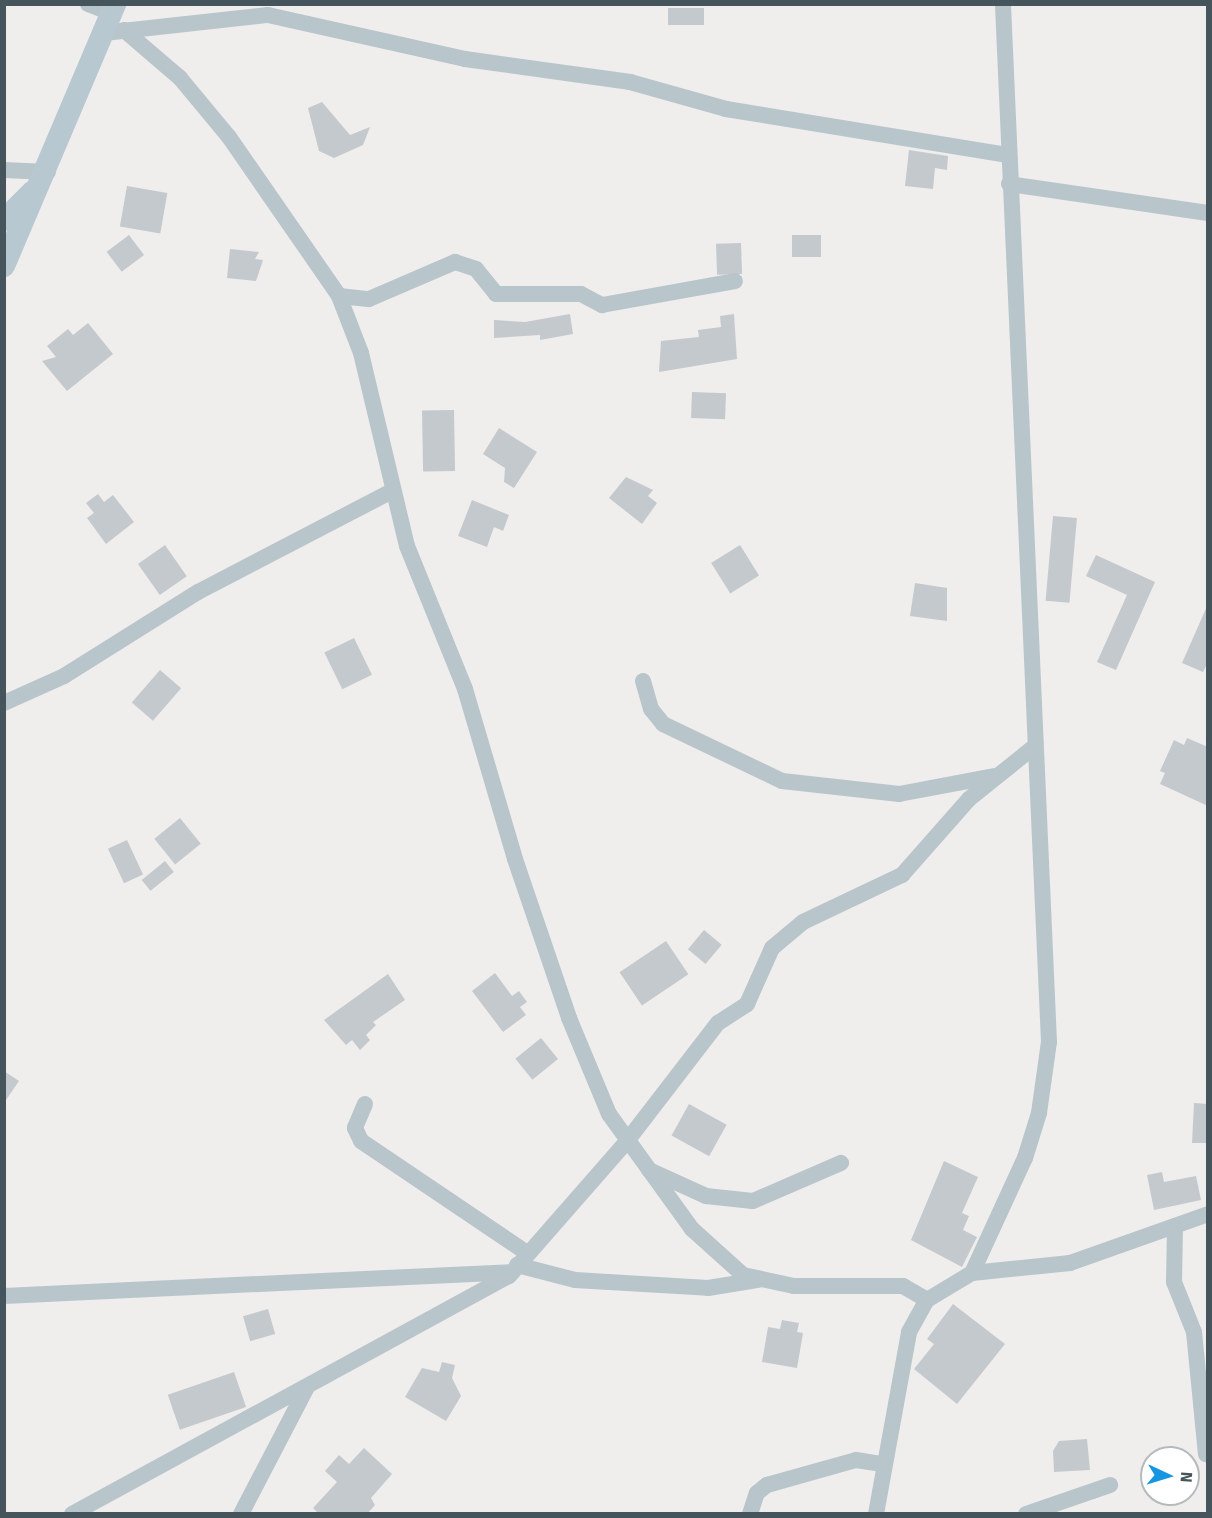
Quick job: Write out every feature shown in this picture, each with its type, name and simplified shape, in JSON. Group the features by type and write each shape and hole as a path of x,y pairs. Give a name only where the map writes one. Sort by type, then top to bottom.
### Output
{"main road":[{"path":"4,266 10,231 48,172 114,20"}],"street":[{"path":"88,4 114,20 180,78 229,137 339,296 361,352 392,491 407,546 482,738 515,860 569,1018 609,1114 643,1167 725,1263 758,1280"},
{"path":"972,1273 1025,1158 1039,1113 1049,1042 1048,922 1034,747 1022,350 1009,184 1004,4"},
{"path":"114,20 268,15 465,59 630,82 726,109 1008,155"},
{"path":"4,170 48,172"},
{"path":"1009,184 1208,213"},
{"path":"339,296 369,298 455,262 476,269 496,294 581,294 602,305 735,282"},
{"path":"4,703 64,676 198,592 392,491"},
{"path":"643,681 651,710 663,724 782,781 899,794 999,775"},
{"path":"72,1514 307,1388 519,1263 627,1141 718,1023 747,1004 777,943 818,913 902,875 969,799 1034,747"},
{"path":"365,1104 355,1128 361,1141 519,1263 550,1277 708,1288 758,1280 903,1286 927,1300"},
{"path":"643,1167 706,1196 753,1201 841,1163"},
{"path":"876,1514 881,1464 909,1332 927,1300 972,1273 1070,1263 1208,1214"},
{"path":"1175,1226 1174,1282 1194,1332 1206,1454"},
{"path":"4,1296 519,1263"},
{"path":"241,1514 307,1388"},
{"path":"750,1514 757,1493 767,1485 856,1460 881,1464"},
{"path":"1026,1514 1110,1485"}],"building":[{"path":"668,8 704,8 704,25 668,25"},
{"path":"322,102 350,135 370,127 363,145 334,158 319,151 308,108"},
{"path":"909,150 948,156 947,170 935,168 933,189 905,186"},
{"path":"127,186 167,193 160,233 120,226"},
{"path":"129,235 144,255 122,272 107,252"},
{"path":"792,235 821,235 821,257 792,257"},
{"path":"741,243 742,274 717,275 716,244"},
{"path":"230,249 259,252 255,259 263,260 256,281 227,278"},
{"path":"570,314 573,334 540,340 540,335 494,338 494,320 525,322"},
{"path":"734,314 737,359 659,372 661,341 699,337 698,330 721,327 720,316"},
{"path":"88,323 113,354 67,391 42,361 56,357 47,346 68,329 73,335"},
{"path":"692,392 726,393 725,419 691,418"},
{"path":"454,410 455,471 423,472 422,411"},
{"path":"499,428 537,452 514,488 504,482 505,468 483,454"},
{"path":"626,477 653,490 648,496 657,503 642,524 609,498"},
{"path":"98,494 104,502 113,495 134,522 106,544 87,518 94,513 86,503"},
{"path":"472,500 509,515 503,531 494,527 487,547 458,536"},
{"path":"1053,516 1077,518 1070,603 1046,601"},
{"path":"165,545 187,576 160,595 138,564"},
{"path":"740,545 759,576 730,594 711,563"},
{"path":"1096,555 1155,582 1116,670 1097,662 1127,595 1086,576"},
{"path":"915,583 947,588 947,621 910,616"},
{"path":"1208,604 1208,662 1203,672 1182,663"},
{"path":"354,638 372,675 342,689 324,652"},
{"path":"160,670 181,688 153,721 132,702"},
{"path":"1187,738 1208,747 1208,806 1160,784 1165,773 1160,771 1174,740 1184,745"},
{"path":"180,818 201,844 175,864 154,839"},
{"path":"127,840 143,874 124,883 108,849"},
{"path":"165,861 174,872 150,891 142,880"},
{"path":"704,930 722,945 706,964 688,949"},
{"path":"666,941 688,974 642,1005 620,972"},
{"path":"495,973 512,996 519,991 527,1002 520,1007 526,1015 503,1032 472,991"},
{"path":"388,974 405,1000 373,1022 376,1025 366,1035 370,1040 360,1050 352,1040 346,1045 324,1020"},
{"path":"541,1038 558,1059 532,1080 515,1059"},
{"path":"4,1071 19,1081 4,1103"},
{"path":"1194,1103 1208,1104 1208,1143 1192,1143"},
{"path":"689,1104 727,1125 709,1156 672,1135"},
{"path":"944,1161 978,1177 962,1213 969,1216 963,1230 977,1237 962,1267 911,1240"},
{"path":"1162,1172 1164,1182 1196,1176 1201,1200 1154,1210 1147,1175"},
{"path":"953,1304 1005,1344 957,1404 914,1369 934,1344 927,1339"},
{"path":"268,1309 275,1334 250,1341 243,1316"},
{"path":"782,1320 799,1323 797,1332 803,1333 797,1368 762,1362 768,1327 780,1329"},
{"path":"442,1362 455,1365 452,1378 461,1396 446,1421 405,1397 422,1368 439,1372"},
{"path":"234,1372 246,1407 180,1430 168,1395"},
{"path":"1087,1439 1090,1470 1054,1472 1053,1451 1059,1441"},
{"path":"364,1448 392,1474 371,1498 375,1505 367,1514 319,1514 313,1508 337,1482 325,1471 339,1455 349,1464"}]}
